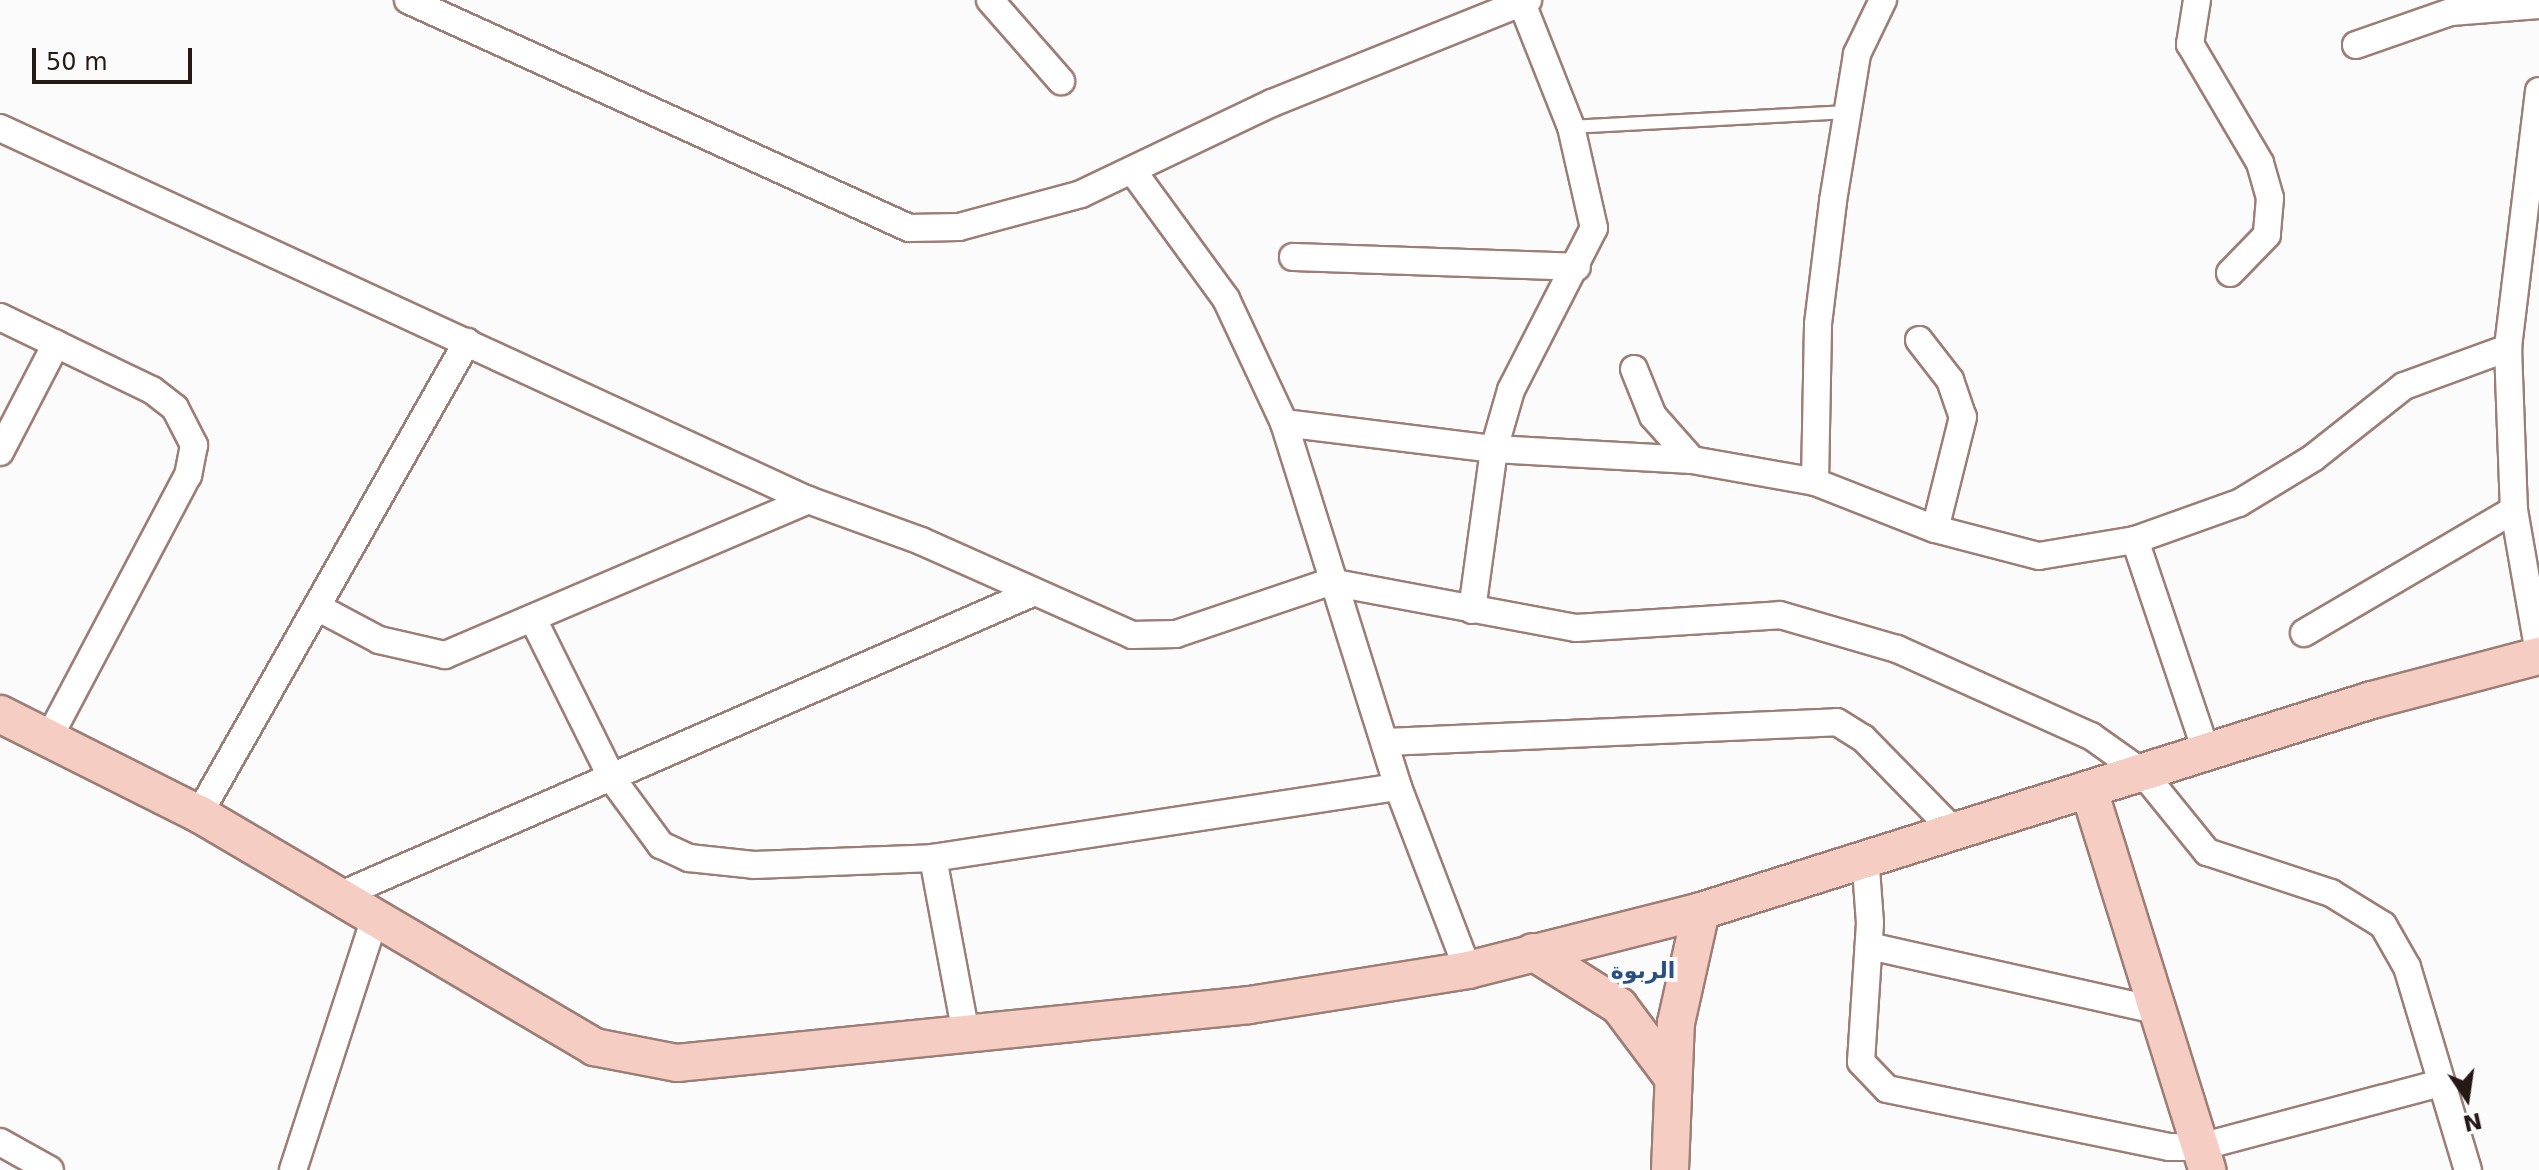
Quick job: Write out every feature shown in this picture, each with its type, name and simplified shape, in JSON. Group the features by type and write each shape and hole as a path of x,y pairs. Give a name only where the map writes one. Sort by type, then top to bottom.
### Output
{"street":[{"path":"408,0 909,228 959,227 1034,210 1132,170 1272,103 1525,2 1571,127 1593,209 1589,246 1521,368 1494,449 1472,610"},
{"path":"990,0 1061,81"},
{"path":"1815,482 1818,324 1847,112 1862,35 1883,0"},
{"path":"2197,0 2190,44 2260,163 2270,198 2267,235 2230,273"},
{"path":"2356,45 2451,12 2539,5"},
{"path":"0,714 199,814 376,915 594,1047 631,1058 735,1059 1341,994 1468,970 1701,911 1865,855 2539,654 2514,510 2508,348 2535,154 2539,91"},
{"path":"0,128 316,280 467,342 808,500 921,541 1030,594 1153,638 1330,582 1576,628 1744,613 1828,626 2045,714 2143,773 2207,852 2331,893 2383,925 2407,967 2468,1170"},
{"path":"1132,170 1226,299 1284,423 1330,582 1386,742 1398,787 1468,970"},
{"path":"1293,257 1577,267"},
{"path":"0,317 164,398 194,445 188,475 48,739"},
{"path":"1919,340 1950,380 1963,417 1935,529"},
{"path":"199,814 467,342"},
{"path":"0,452 56,344"},
{"path":"1284,423 1494,449 1692,460 1815,482 1935,529 2039,556 2135,540 2272,487 2404,386 2508,348"},
{"path":"1634,369 1653,416 1692,460"},
{"path":"317,607 379,640 445,655 535,623 808,500"},
{"path":"2304,633 2514,510"},
{"path":"2135,540 2206,751"},
{"path":"341,895 613,780 1030,594"},
{"path":"535,623 613,780 661,845 689,858 754,865 933,858 1398,787"},
{"path":"1386,742 1837,722 1863,738 1882,765 1953,830"},
{"path":"2089,790 2160,1011 2203,1158"},
{"path":"1865,855 1869,946 1860,1050 1873,1080 2043,1123 2203,1158 2441,1083"},
{"path":"933,858 966,1034"},
{"path":"1670,1170 1673,1078 1701,911"},
{"path":"293,1170 376,915"},
{"path":"1869,946 2160,1011"},
{"path":"1533,952 1619,1006 1673,1078"},
{"path":"0,1142 50,1170"}],"lane":[{"path":"1571,127 1847,112"}],"district":[{"name":"الربوة","path":"1643,971"}]}
